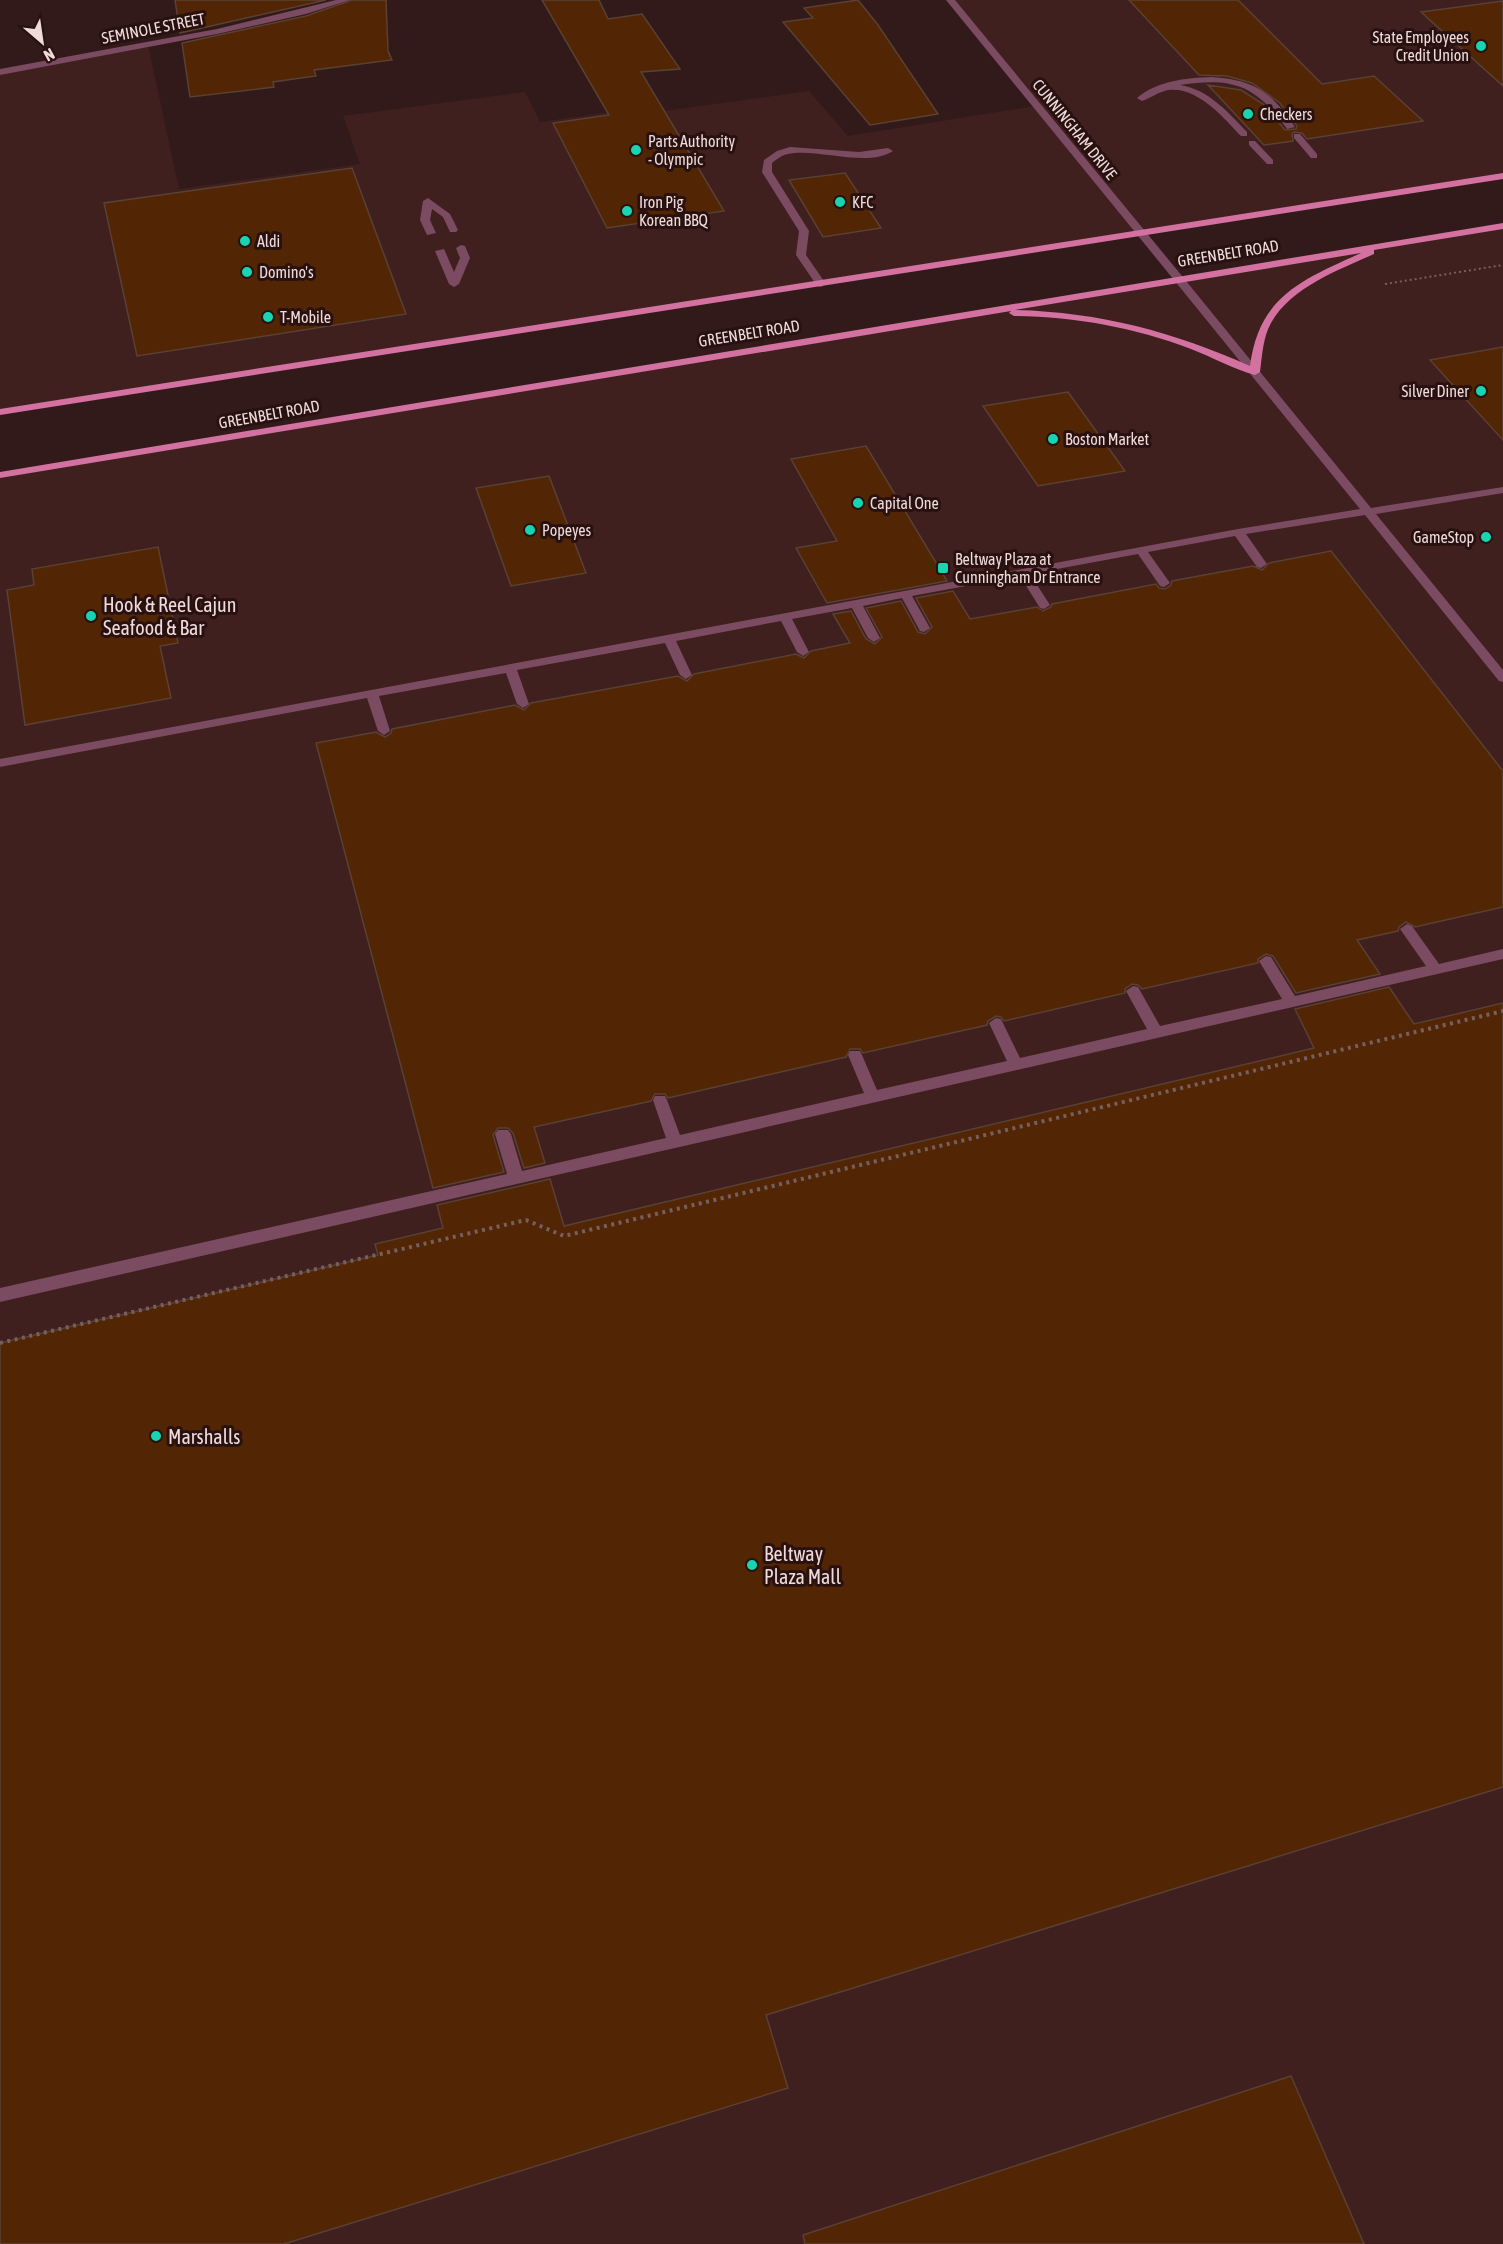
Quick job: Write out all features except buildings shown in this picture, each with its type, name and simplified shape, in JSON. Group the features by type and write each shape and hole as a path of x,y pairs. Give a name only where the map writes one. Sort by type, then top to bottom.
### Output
{"main road":[{"name":"GREENBELT ROAD","path":"0,412 1503,176"},
{"name":"GREENBELT ROAD","path":"0,475 1178,278 1503,226"},
{"path":"972,313 1071,315 1129,324 1212,353 1254,372 1258,347 1268,319 1294,292 1320,276 1386,244"}],"street":[{"name":"SEMINOLE STREET","path":"0,72 179,39 313,10 345,0"},
{"name":"CUNNINGHAM DRIVE","path":"950,0 1503,678"},
{"path":"1142,98 1153,90 1190,81 1234,83 1259,91 1267,97 1290,127"},
{"path":"1153,90 1185,89 1200,94 1213,102 1244,134"},
{"path":"1297,136 1314,156"},
{"path":"1252,142 1270,162"},
{"path":"821,284 801,255 804,231 766,167 771,158 790,150 859,155 888,151"},
{"path":"431,233 425,220 428,201 447,216 453,230"},
{"path":"440,251 454,284 465,258 460,248"},
{"path":"0,762 1238,532 1503,490"},
{"path":"1238,532 1261,564"},
{"path":"1141,550 1164,583"},
{"path":"1023,572 1044,605"},
{"path":"904,594 924,628"},
{"path":"856,604 874,638"},
{"path":"784,617 802,652"},
{"path":"669,638 686,675"},
{"path":"510,668 523,704"},
{"path":"372,693 384,731"},
{"path":"1407,929 1436,969"},
{"path":"0,1295 1503,954"},
{"path":"1266,961 1291,1002"},
{"path":"1133,992 1156,1032"},
{"path":"996,1023 1016,1064"},
{"path":"855,1055 872,1096"},
{"path":"660,1100 675,1141"},
{"path":"503,1134 516,1177"}],"path":[{"path":"1377,286 1503,265"},
{"path":"0,1343 526,1220 564,1236 1503,1011"}],"shaded area":[{"path":"950,0 1503,0 1503,176 0,412 0,72 148,45 179,189 360,164 343,116 525,92 540,122 662,105 665,111 809,91 848,136 1036,106"},
{"path":"1503,226 1503,2244 0,2244 0,475"}],"place":[{"name":"State Employees Credit Union","path":"1481,46"},
{"name":"Checkers","path":"1248,114"},
{"name":"Parts Authority - Olympic","path":"636,150"},
{"name":"KFC","path":"840,202"},
{"name":"Iron Pig Korean BBQ","path":"627,211"},
{"name":"Aldi","path":"245,241"},
{"name":"Domino's","path":"247,272"},
{"name":"T-Mobile","path":"268,317"},
{"name":"Silver Diner","path":"1481,391"},
{"name":"Boston Market","path":"1053,439"},
{"name":"Capital One","path":"858,503"},
{"name":"Popeyes","path":"530,530"},
{"name":"GameStop","path":"1486,537"},
{"name":"Beltway Plaza at Cunningham Dr Entrance","path":"943,568"},
{"name":"Hook & Reel Cajun Seafood & Bar","path":"91,616"},
{"name":"Marshalls","path":"156,1436"},
{"name":"Beltway Plaza Mall","path":"752,1565"}]}
